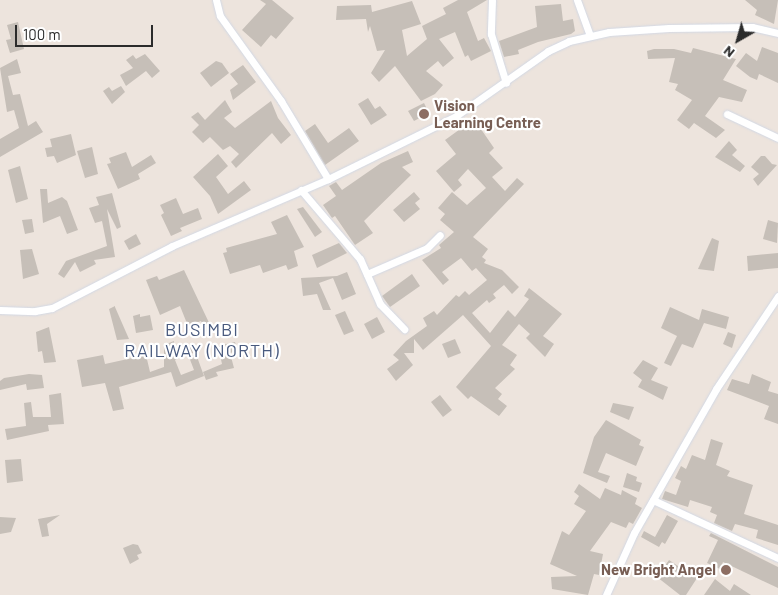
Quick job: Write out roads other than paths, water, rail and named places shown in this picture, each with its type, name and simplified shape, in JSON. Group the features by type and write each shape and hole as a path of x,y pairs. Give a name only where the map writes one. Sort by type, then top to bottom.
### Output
{"street":[{"path":"216,0 220,16 281,101 328,179"},
{"path":"492,0 491,34 506,83"},
{"path":"577,0 590,36"},
{"path":"0,310 34,311 52,308 172,246 328,179 456,116 548,52 569,41 608,32 706,27 752,27 778,33"},
{"path":"727,114 778,138"},
{"path":"301,190 360,259 380,304 404,329"},
{"path":"367,274 427,248 440,235"},
{"path":"606,595 653,500 716,389 778,296"},
{"path":"653,500 778,558"}],"place":[{"name":"Vision Learning Centre","path":"424,114"},
{"name":"New Bright Angel","path":"726,570"}],"district":[{"name":"BUSIMBI RAILWAY (NORTH)","path":"202,340"}]}
